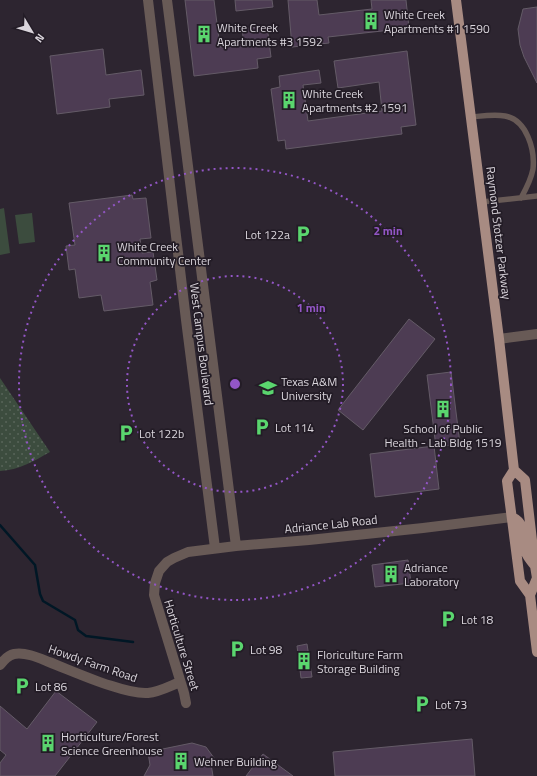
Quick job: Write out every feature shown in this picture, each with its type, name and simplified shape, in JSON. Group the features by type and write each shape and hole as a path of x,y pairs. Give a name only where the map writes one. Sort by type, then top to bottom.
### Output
{"main road":[{"name":"Raymond Stotzer Parkway","path":"456,0 514,470 507,481 520,581 530,595 537,652"},
{"name":"Raymond Stotzer Parkway","path":"514,470 525,480 537,578 530,595"},
{"path":"512,517 517,519 521,524 525,552 535,566"}],"street":[{"name":"West Campus Boulevard","path":"148,0 215,548"},
{"name":"West Campus Boulevard","path":"167,0 236,546"},
{"path":"499,339 537,334"},
{"name":"Adriance Lab Road","path":"159,572 167,562 181,554 215,548 408,530 512,517"},
{"name":"Horticulture Street","path":"159,572 155,583 154,595 186,702"},
{"name":"Howdy Farm Road","path":"0,665 13,654 23,654 109,684 133,691 148,693 163,690 180,682"}],"lane":[{"path":"471,117 506,116 524,128 531,146 533,168 530,183 521,198"},
{"path":"482,202 537,196"}],"green space":[{"path":"4,208 10,253 0,255 0,209"},
{"path":"32,213 35,242 19,244 15,215"},
{"path":"0,378 50,452 20,467 0,471"}],"building":[{"name":"White Creek Apartments #3 1592","path":"185,0 214,0 220,47 244,44 242,29 267,26 271,57 257,59 258,68 194,76"},
{"name":"White Creek Apartments #3 1592","path":"235,0 272,0 273,7 236,11"},
{"path":"288,0 317,0 319,15 372,9 371,0 406,0 409,28 328,37 329,43 292,47"},
{"path":"537,7 537,83 524,57 520,45 518,29 523,9"},
{"path":"103,49 106,75 141,70 144,95 109,99 110,107 57,114 50,56"},
{"name":"White Creek Apartments #2 1591","path":"407,51 416,125 401,127 402,134 286,149 285,140 278,141 271,89 280,87 279,76 319,70 321,83 303,85 308,121 382,111 379,82 338,88 334,61"},
{"name":"White Creek Community Center","path":"132,195 133,199 146,198 151,238 140,239 142,253 153,252 157,280 150,282 153,305 104,311 101,295 79,298 75,269 69,270 66,246 75,245 69,203"},
{"path":"409,319 435,339 363,430 338,410"},
{"name":"School of Public Health - Lab Bldg 1519","path":"451,372 460,444 436,447 427,375"},
{"path":"434,446 439,489 375,497 370,454"},
{"name":"Adriance Laboratory","path":"408,560 411,583 375,587 372,565"},
{"name":"Floriculture Farm Storage Building","path":"307,644 312,677 301,678 297,646"},
{"name":"Horticulture/Forest Science Greenhouse","path":"56,691 97,722 55,776 0,776 0,763 6,755 0,750 0,706 27,729"},
{"path":"472,739 475,776 335,776 333,752"},
{"name":"Wehner Building","path":"192,743 206,747 214,758 211,764 213,776 144,776 150,765 148,752"},
{"name":"Wehner Building","path":"263,754 293,776 246,776"}],"waterway":[{"path":"0,525 35,565 40,594 43,601 75,620 78,630 86,636 133,642"}],"place":[{"name":"White Creek Apartments #1 1590","path":"371,21"},
{"name":"White Creek Apartments #3 1592","path":"204,34"},
{"name":"White Creek Apartments #2 1591","path":"289,100"},
{"name":"Lot 122a","path":"303,234"},
{"name":"White Creek Community Center","path":"104,253"},
{"name":"Texas A&M University","path":"268,388"},
{"name":"School of Public Health - Lab Bldg 1519","path":"443,409"},
{"name":"Lot 114","path":"262,427"},
{"name":"Lot 122b","path":"126,433"},
{"name":"Adriance Laboratory","path":"391,574"},
{"name":"Lot 18","path":"448,619"},
{"name":"Lot 98","path":"237,649"},
{"name":"Floriculture Farm Storage Building","path":"304,661"},
{"name":"Lot 86","path":"22,686"},
{"name":"Lot 73","path":"422,704"},
{"name":"Horticulture/Forest Science Greenhouse","path":"48,743"},
{"name":"Wehner Building","path":"181,761"}]}
